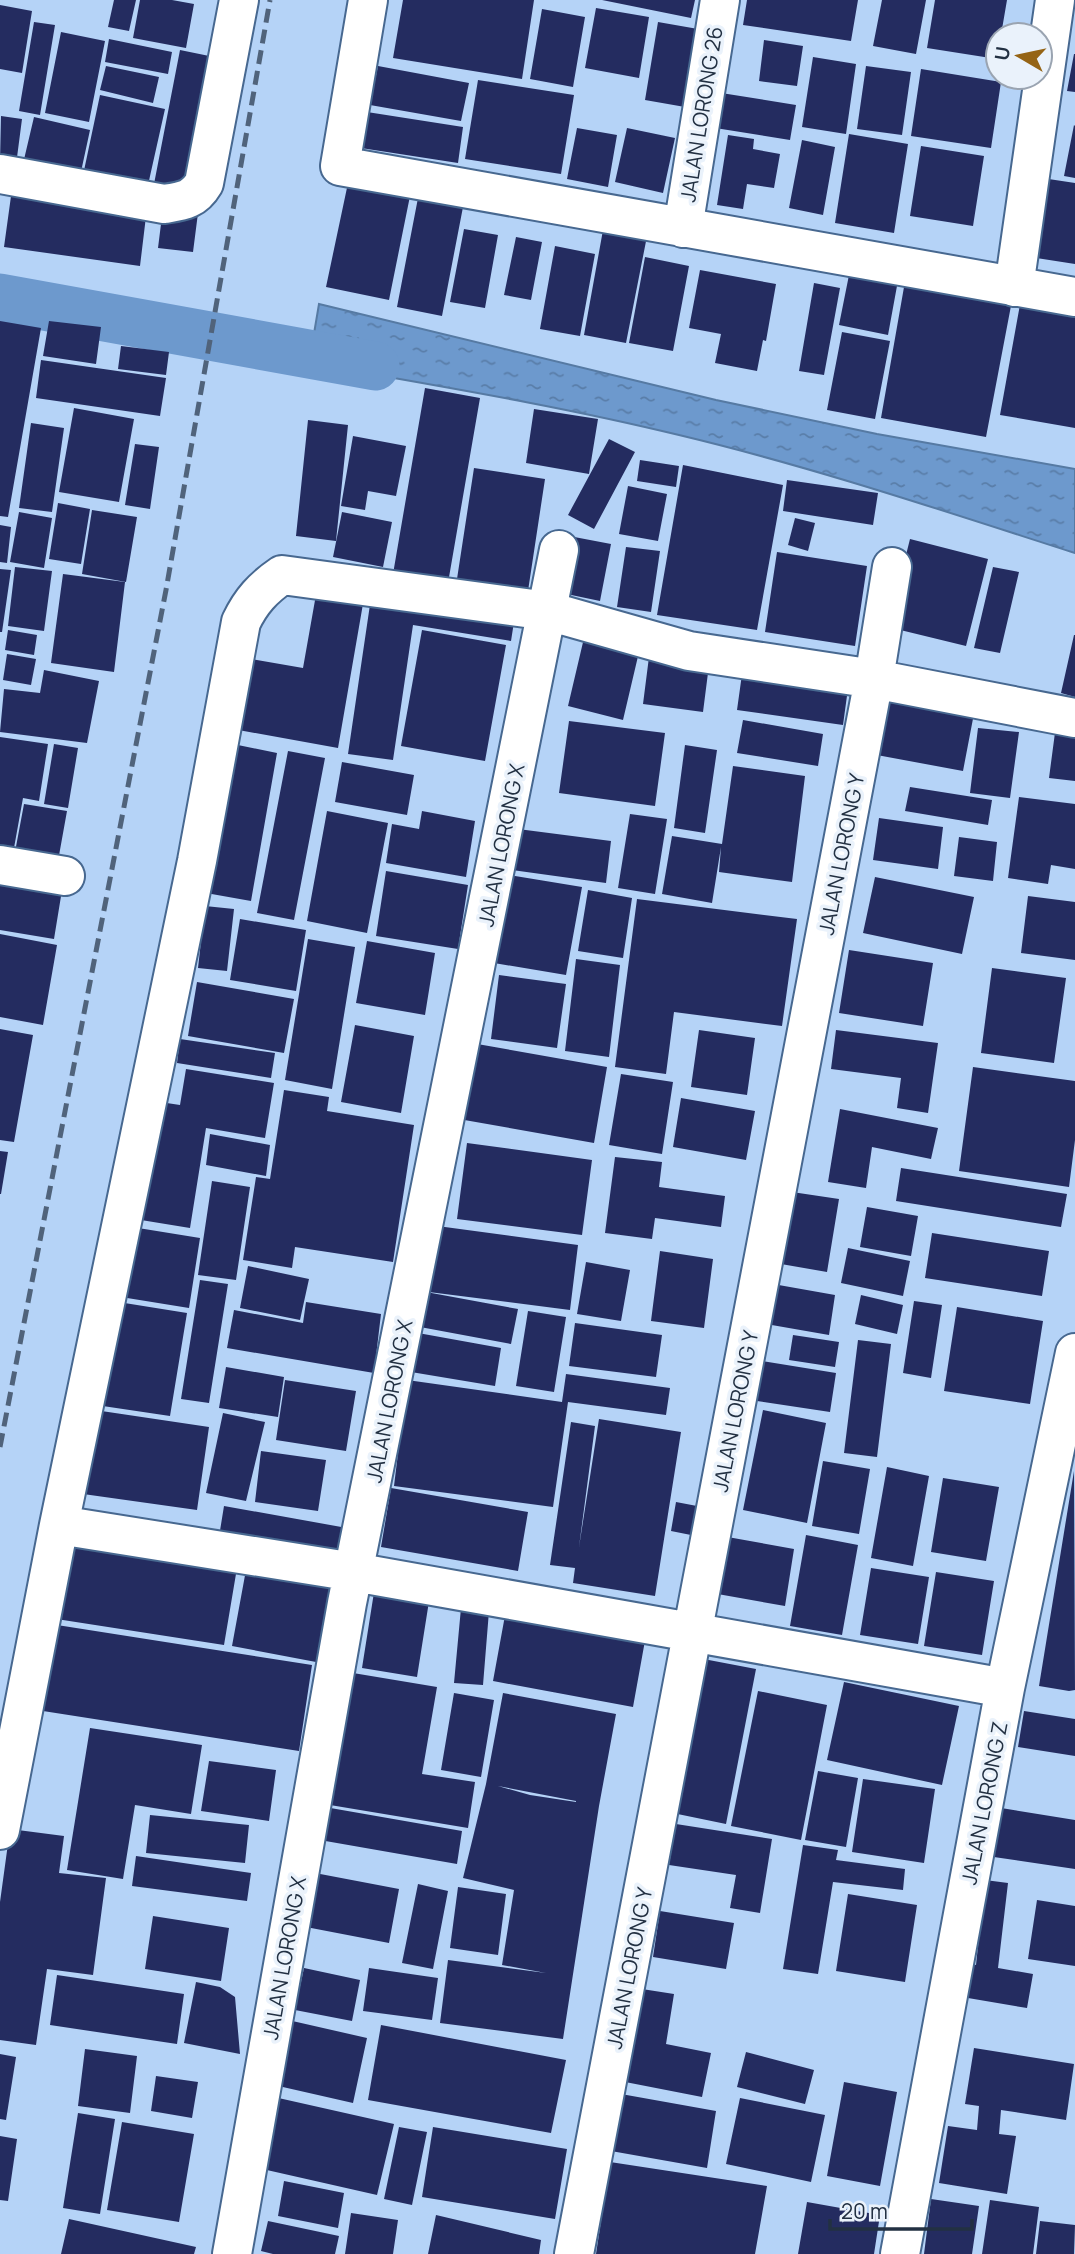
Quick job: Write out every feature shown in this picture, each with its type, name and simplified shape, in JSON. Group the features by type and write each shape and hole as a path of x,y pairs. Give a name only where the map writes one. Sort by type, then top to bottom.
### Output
{"street":[{"path":"0,174 164,204 197,196 204,183 239,0"},
{"path":"368,0 340,166 1075,297"},
{"name":"JALAN LORONG 26","path":"683,228 720,0"},
{"path":"1014,287 1055,0"},
{"name":"JALAN LORONG X","path":"232,2254 354,1572 559,550"},
{"name":"JALAN LORONG Y","path":"574,2254 874,679 892,568"},
{"path":"0,1830 59,1525 197,860 241,622 249,604 264,588 282,575 548,611 689,651 874,679 1075,718"},
{"path":"0,865 65,876"},
{"name":"JALAN LORONG Z","path":"900,2254 1005,1688 1075,1353"},
{"path":"59,1525 354,1572 1005,1688"}],"water":[{"path":"319,304 716,400 877,434 1075,469 1075,553 829,475 679,435 540,405 309,363"}],"building":[{"path":"114,0 136,0 129,31 108,27"},
{"path":"140,0 172,0 194,4 186,48 133,38"},
{"path":"403,0 534,0 522,79 393,58"},
{"path":"602,0 695,0 691,18"},
{"path":"747,0 858,0 851,41 743,25"},
{"path":"882,0 926,0 916,54 873,46"},
{"path":"935,0 1007,0 1003,21 984,21 984,57 927,48"},
{"path":"0,5 32,11 22,73 0,69"},
{"path":"596,8 649,17 639,78 585,68"},
{"path":"542,9 585,17 573,87 530,79"},
{"path":"34,22 55,25 40,115 19,111"},
{"path":"658,22 698,29 685,107 645,100"},
{"path":"61,32 105,41 89,122 45,113"},
{"path":"109,39 172,52 168,74 105,62"},
{"path":"764,40 803,46 797,86 759,81"},
{"path":"180,50 219,58 193,191 154,184"},
{"path":"1075,54 1075,92 1067,91"},
{"path":"813,57 856,64 846,134 802,127"},
{"path":"106,66 159,77 153,103 100,90"},
{"path":"378,66 469,83 461,121 370,105"},
{"path":"866,66 911,72 902,135 857,129"},
{"path":"921,69 984,79 984,91 1000,91 991,148 911,136"},
{"path":"478,80 574,95 561,174 465,159"},
{"path":"715,92 796,105 790,140 709,127"},
{"path":"100,95 165,109 146,194 82,180"},
{"path":"367,112 463,127 458,163 361,148"},
{"path":"1,116 22,119 16,165 0,162"},
{"path":"34,117 90,130 79,181 22,168"},
{"path":"1075,126 1075,178 1064,176"},
{"path":"577,128 617,135 608,187 567,179"},
{"path":"627,128 675,138 663,193 615,182"},
{"path":"849,134 908,144 894,233 835,223"},
{"path":"728,135 754,139 753,149 780,154 774,188 747,184 743,209 717,205"},
{"path":"802,140 835,147 823,215 789,208"},
{"path":"921,146 984,156 973,226 910,216"},
{"path":"1042,178 1075,183 1075,264 1030,257"},
{"path":"348,183 410,196 389,300 326,287"},
{"path":"12,189 147,208 140,266 4,247"},
{"path":"418,198 463,207 442,316 397,307"},
{"path":"163,208 198,213 193,252 158,248"},
{"path":"605,219 649,226 626,343 584,335"},
{"path":"464,229 498,235 485,308 450,302"},
{"path":"516,237 542,242 531,300 504,295"},
{"path":"555,246 595,254 580,336 540,329"},
{"path":"645,257 689,266 673,351 629,343"},
{"path":"851,265 899,275 888,335 839,325"},
{"path":"700,270 776,284 766,341 763,340 757,371 715,363 721,334 689,328"},
{"path":"907,270 1014,290 986,437 881,418"},
{"path":"814,283 840,288 824,375 799,371"},
{"path":"1021,299 1075,308 1075,428 1000,415"},
{"path":"0,321 41,328 8,517 0,516"},
{"path":"49,321 101,327 96,364 43,356"},
{"path":"842,332 890,341 875,419 827,410"},
{"path":"121,346 169,352 166,375 118,369"},
{"path":"41,360 166,378 160,416 36,398"},
{"path":"425,388 480,398 448,583 393,574"},
{"path":"74,408 134,419 119,502 59,492"},
{"path":"534,409 598,419 589,474 526,463"},
{"path":"308,420 348,425 336,541 296,536"},
{"path":"31,423 64,428 52,512 19,508"},
{"path":"353,436 406,446 396,496 368,491 365,510 341,506"},
{"path":"609,439 635,452 594,529 568,515"},
{"path":"135,444 159,447 150,509 125,505"},
{"path":"640,460 679,466 676,487 637,481"},
{"path":"683,465 783,485 757,630 657,615"},
{"path":"474,468 545,479 528,591 457,579"},
{"path":"787,480 878,493 873,525 783,511"},
{"path":"628,486 667,494 658,541 619,534"},
{"path":"58,503 90,509 81,564 49,559"},
{"path":"92,510 137,517 126,582 82,574"},
{"path":"19,512 52,518 44,568 10,562"},
{"path":"342,512 392,522 383,567 333,557"},
{"path":"795,518 815,523 808,551 788,545"},
{"path":"0,525 11,527 7,563 0,562"},
{"path":"569,536 611,544 600,601 557,592"},
{"path":"910,539 988,559 966,646 888,627"},
{"path":"626,547 660,551 651,612 617,607"},
{"path":"777,552 867,566 855,646 765,632"},
{"path":"15,567 52,571 44,631 8,626"},
{"path":"993,567 1019,572 1000,653 974,648"},
{"path":"0,569 11,570 2,632 0,632"},
{"path":"63,574 125,582 114,672 51,663"},
{"path":"317,589 364,598 338,748 233,729 246,658 303,668"},
{"path":"372,591 516,609 511,641 413,625 393,760 348,754"},
{"path":"8,630 37,635 34,655 5,650"},
{"path":"422,630 506,645 485,761 401,746"},
{"path":"1075,635 1075,697 1061,693"},
{"path":"584,638 639,652 623,720 568,706"},
{"path":"7,654 36,659 31,685 3,680"},
{"path":"649,657 709,665 703,712 643,704"},
{"path":"743,667 849,681 843,725 737,710"},
{"path":"44,670 99,681 87,743 0,732 4,689 40,693"},
{"path":"878,684 976,703 963,771 866,753"},
{"path":"743,720 823,734 818,766 737,753"},
{"path":"569,721 665,733 655,806 559,793"},
{"path":"1056,725 1075,727 1075,781 1049,778"},
{"path":"978,728 1019,732 1010,798 970,793"},
{"path":"0,737 48,744 39,801 23,798 12,859 0,857"},
{"path":"54,744 78,748 68,808 44,804"},
{"path":"233,744 277,753 251,901 206,893"},
{"path":"685,745 717,750 705,833 674,828"},
{"path":"288,751 325,758 294,920 257,913"},
{"path":"342,762 414,775 407,815 335,802"},
{"path":"733,766 805,776 792,882 719,872 721,847 712,903 662,894 672,836 722,844"},
{"path":"910,787 992,800 988,825 905,811"},
{"path":"1019,797 1075,804 1075,869 1051,865 1048,884 1008,878"},
{"path":"24,804 67,811 58,861 15,852"},
{"path":"327,811 388,823 367,933 307,921"},
{"path":"422,811 475,821 466,877 386,863 392,824 419,829"},
{"path":"630,814 667,819 655,894 618,888"},
{"path":"879,818 943,827 938,869 873,860"},
{"path":"518,829 611,841 606,883 512,870"},
{"path":"959,837 997,842 993,881 954,876"},
{"path":"386,871 468,885 458,949 376,936"},
{"path":"0,873 63,884 54,939 0,930"},
{"path":"509,875 582,887 566,975 494,963"},
{"path":"875,877 974,897 962,954 863,933"},
{"path":"588,890 632,898 623,958 578,951"},
{"path":"1028,896 1075,902 1075,960 1021,953"},
{"path":"637,899 797,919 782,1026 674,1012 666,1074 615,1067"},
{"path":"205,906 234,909 227,971 198,968"},
{"path":"240,919 306,930 296,991 230,980"},
{"path":"0,934 57,945 43,1025 0,1017"},
{"path":"308,939 355,947 332,1089 285,1080"},
{"path":"367,941 435,953 425,1015 356,1003"},
{"path":"849,950 933,963 923,1026 839,1013"},
{"path":"576,959 620,965 609,1057 565,1051"},
{"path":"992,968 1066,978 1054,1063 981,1053"},
{"path":"499,975 566,984 557,1048 491,1039"},
{"path":"197,982 294,999 284,1053 188,1036"},
{"path":"355,1025 414,1036 401,1113 341,1102"},
{"path":"0,1029 33,1035 14,1142 0,1140"},
{"path":"699,1030 755,1038 747,1095 691,1087"},
{"path":"836,1030 938,1043 928,1113 897,1108 901,1078 831,1069"},
{"path":"180,1039 275,1053 271,1078 177,1063"},
{"path":"466,1042 607,1067 594,1143 453,1118"},
{"path":"973,1067 1075,1081 1075,1140 1069,1187 959,1171"},
{"path":"186,1069 274,1083 265,1138 206,1128 190,1228 141,1220 160,1102 180,1105"},
{"path":"621,1074 673,1082 662,1154 609,1145"},
{"path":"284,1090 329,1097 327,1111 414,1125 393,1262 295,1247 292,1268 243,1260 256,1177 270,1179"},
{"path":"681,1098 755,1111 746,1160 673,1147"},
{"path":"840,1109 938,1128 931,1159 872,1147 866,1188 828,1182"},
{"path":"210,1134 270,1145 266,1176 206,1165"},
{"path":"467,1143 592,1160 582,1235 457,1219"},
{"path":"0,1151 8,1152 1,1194 0,1194"},
{"path":"615,1157 662,1162 659,1187 725,1196 721,1227 655,1218 652,1239 605,1233"},
{"path":"901,1168 1067,1194 1061,1227 896,1201"},
{"path":"212,1181 250,1187 236,1280 198,1275"},
{"path":"792,1192 839,1199 827,1272 781,1264"},
{"path":"867,1207 918,1216 911,1256 860,1247"},
{"path":"430,1225 578,1245 570,1310 421,1291"},
{"path":"132,1227 200,1238 189,1308 121,1297"},
{"path":"932,1233 1049,1251 1042,1296 925,1278"},
{"path":"848,1248 910,1261 903,1296 841,1283"},
{"path":"660,1251 713,1259 704,1328 651,1321"},
{"path":"586,1262 630,1270 621,1321 577,1314"},
{"path":"248,1266 309,1279 300,1320 240,1308"},
{"path":"200,1280 228,1284 209,1403 181,1399"},
{"path":"773,1284 835,1295 829,1335 766,1324"},
{"path":"426,1292 518,1309 511,1344 420,1327"},
{"path":"861,1295 903,1305 897,1334 855,1324"},
{"path":"112,1301 187,1313 170,1416 96,1405"},
{"path":"914,1301 942,1305 931,1378 903,1373"},
{"path":"306,1302 381,1314 374,1373 227,1348 234,1310 303,1323"},
{"path":"957,1307 1043,1321 1030,1404 944,1391"},
{"path":"528,1311 566,1317 554,1392 516,1386"},
{"path":"575,1323 662,1335 656,1377 569,1366"},
{"path":"418,1333 501,1348 495,1386 411,1372"},
{"path":"793,1335 839,1342 835,1367 789,1360"},
{"path":"858,1340 891,1344 877,1457 844,1453"},
{"path":"756,1360 836,1373 830,1412 750,1400"},
{"path":"226,1367 284,1377 278,1417 219,1408"},
{"path":"566,1374 670,1388 666,1415 568,1402 553,1507 394,1486 407,1380 562,1402"},
{"path":"285,1380 356,1391 346,1451 276,1440"},
{"path":"88,1409 209,1427 197,1510 76,1493"},
{"path":"763,1410 826,1423 807,1523 743,1510"},
{"path":"223,1413 265,1422 246,1501 206,1493"},
{"path":"599,1419 681,1432 655,1596 573,1583 575,1568 550,1565 571,1422 595,1426 579,1547"},
{"path":"261,1451 326,1460 318,1511 255,1502"},
{"path":"823,1461 870,1469 859,1534 812,1526"},
{"path":"887,1467 929,1476 913,1566 871,1558"},
{"path":"1074,1471 1075,1690 1069,1691 1039,1686"},
{"path":"943,1478 999,1487 986,1561 931,1552"},
{"path":"391,1488 528,1512 518,1571 381,1547"},
{"path":"676,1502 697,1506 691,1535 671,1531"},
{"path":"224,1506 347,1528 340,1564 218,1543"},
{"path":"63,1535 238,1562 224,1645 50,1618"},
{"path":"806,1535 858,1545 842,1635 790,1626"},
{"path":"722,1536 794,1549 785,1606 712,1593"},
{"path":"248,1559 332,1574 316,1662 232,1646"},
{"path":"871,1568 929,1577 918,1644 860,1635"},
{"path":"936,1572 994,1581 982,1655 924,1646"},
{"path":"375,1586 430,1595 417,1677 362,1668"},
{"path":"461,1608 489,1611 483,1685 454,1683"},
{"path":"506,1610 646,1635 633,1707 493,1681"},
{"path":"57,1625 312,1665 299,1751 43,1711"},
{"path":"693,1657 756,1669 726,1824 663,1811"},
{"path":"347,1672 437,1687 422,1774 475,1782 468,1828 324,1804"},
{"path":"844,1682 959,1706 942,1785 827,1760"},
{"path":"758,1691 827,1705 801,1840 731,1826"},
{"path":"454,1693 494,1700 481,1777 441,1770"},
{"path":"503,1693 616,1714 563,2039 440,2023 448,1960 546,1973 502,1965 514,1890 463,1878 486,1784","holes":["498,1786 576,1801 530,1795"]},
{"path":"1024,1711 1075,1719 1075,1756 1018,1747"},
{"path":"90,1728 202,1745 191,1814 135,1805 123,1879 67,1870"},
{"path":"209,1761 276,1770 269,1821 201,1811"},
{"path":"818,1771 858,1778 846,1847 805,1840"},
{"path":"863,1779 935,1789 924,1863 852,1852"},
{"path":"319,1806 462,1831 457,1864 314,1839"},
{"path":"995,1807 1075,1820 1075,1869 987,1856"},
{"path":"150,1815 249,1825 245,1863 146,1853"},
{"path":"676,1824 772,1839 760,1913 730,1908 736,1875 669,1865"},
{"path":"10,1829 64,1836 59,1873 106,1878 93,1975 47,1969 36,2045 0,2040 0,1902"},
{"path":"803,1845 838,1850 836,1860 905,1869 903,1890 833,1882 818,1974 783,1969"},
{"path":"136,1856 251,1873 247,1901 132,1886"},
{"path":"315,1873 399,1889 389,1943 306,1927"},
{"path":"985,1880 1008,1883 998,1968 1033,1974 1027,2008 968,1998 973,1964 976,1965"},
{"path":"418,1884 448,1891 433,1969 402,1963"},
{"path":"458,1887 506,1894 498,1955 450,1948"},
{"path":"848,1894 917,1905 905,1982 836,1971"},
{"path":"1037,1900 1075,1906 1075,1966 1028,1959"},
{"path":"660,1911 734,1923 726,1969 653,1957"},
{"path":"153,1916 229,1928 221,1981 145,1969"},
{"path":"304,1968 360,1980 352,2021 295,2010"},
{"path":"369,1968 438,1978 432,2020 363,2011"},
{"path":"57,1975 184,1994 177,2044 50,2025"},
{"path":"196,1982 220,1987 235,1997 240,2054 184,2043"},
{"path":"629,1987 674,1994 666,2044 711,2053 702,2097 615,2080"},
{"path":"288,2020 367,2038 353,2103 274,2085"},
{"path":"381,2025 566,2060 551,2133 368,2100"},
{"path":"974,2048 1074,2064 1066,2120 1001,2110 999,2134 1016,2136 1007,2194 939,2183 948,2126 977,2130 979,2106 965,2104"},
{"path":"85,2049 137,2056 130,2113 78,2106"},
{"path":"746,2052 814,2070 805,2104 737,2087"},
{"path":"0,2054 16,2057 6,2120 0,2119"},
{"path":"156,2076 198,2082 192,2118 151,2111"},
{"path":"844,2082 897,2092 880,2186 827,2176"},
{"path":"621,2094 716,2111 707,2168 611,2151"},
{"path":"274,2097 394,2124 377,2195 258,2168"},
{"path":"740,2098 825,2115 811,2182 726,2164"},
{"path":"78,2113 115,2119 100,2214 63,2208"},
{"path":"122,2122 194,2134 179,2222 107,2210"},
{"path":"399,2127 427,2132 412,2205 384,2199"},
{"path":"433,2127 567,2149 555,2219 422,2197"},
{"path":"0,2136 17,2139 8,2201 0,2200"},
{"path":"610,2162 767,2186 755,2254 596,2254"},
{"path":"284,2181 344,2193 338,2228 278,2216"},
{"path":"931,2199 979,2206 972,2254 924,2254"},
{"path":"990,2200 1039,2207 1033,2254 982,2254"},
{"path":"807,2202 880,2215 874,2254 798,2254"},
{"path":"351,2213 398,2220 393,2254 345,2254"},
{"path":"436,2215 541,2240 539,2254 428,2254"},
{"path":"69,2219 196,2247 194,2254 61,2254"},
{"path":"268,2221 339,2236 335,2254 273,2254 261,2251"},
{"path":"1040,2221 1075,2225 1074,2254 1036,2254"}],"waterway":[{"path":"0,298 375,366"}],"railway":[{"path":"0,1447 166,590 270,0"}]}
